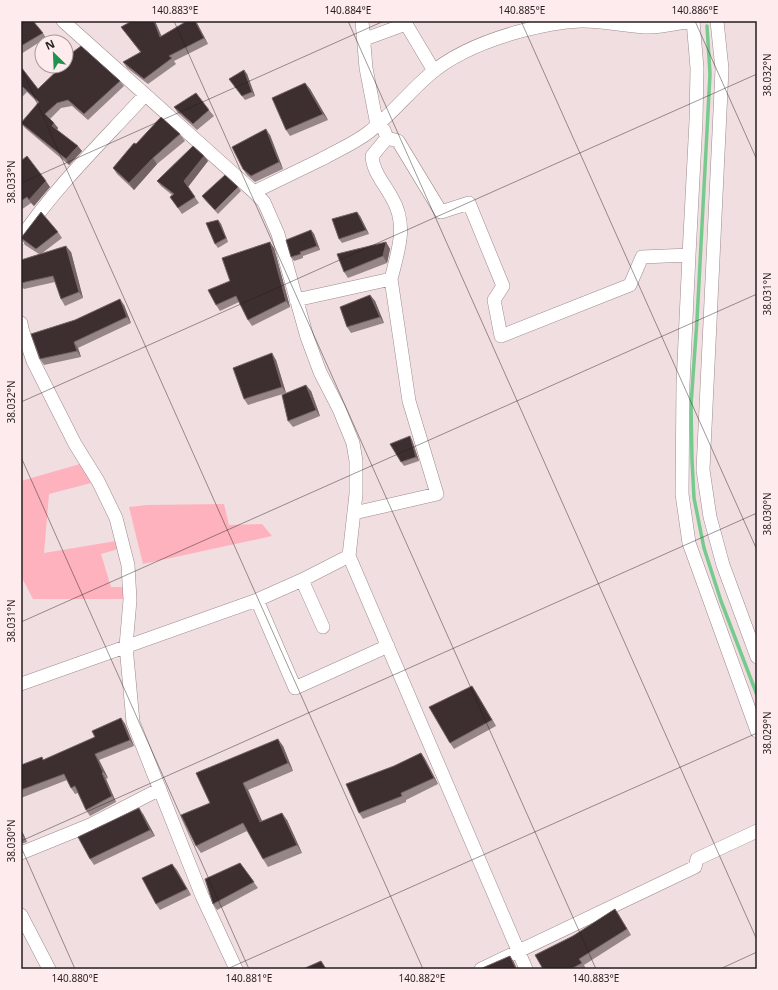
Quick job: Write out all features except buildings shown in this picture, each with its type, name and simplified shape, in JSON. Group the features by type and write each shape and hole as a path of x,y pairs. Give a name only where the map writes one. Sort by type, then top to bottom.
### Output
{"street":[{"path":"63,21 264,202 278,234 296,300 320,372 340,409 353,443 356,461 356,494 349,556 526,969"},
{"path":"362,21 365,39 366,68 379,124 387,138 398,141 441,212 469,203 502,286 494,300 501,336 630,285 642,257 689,255"},
{"path":"254,192 354,143 379,124 434,71 446,62 490,41 548,25 580,21 657,26 692,21 697,68 696,121 683,384 681,468 682,494 689,543 757,731"},
{"path":"717,21 722,69 703,470 710,517 722,564 757,657"},
{"path":"365,39 406,24 434,71"},
{"path":"21,238 71,176 145,95"},
{"path":"354,513 437,494 409,401 391,279 401,236 398,212 393,199 373,167 372,156 387,138"},
{"path":"296,300 391,279"},
{"path":"21,323 33,361 75,444 98,481 116,518 128,565 130,600 126,646 133,722 202,896 236,969"},
{"path":"21,684 257,600 302,580 349,556"},
{"path":"302,580 323,627"},
{"path":"257,600 295,688 388,646"},
{"path":"21,853 90,825 160,789"},
{"path":"481,969 695,867 697,859 757,831"},
{"path":"21,915 50,969"}],"shaded area":[{"path":"80,464 91,483 49,494 44,553 116,541 118,549 101,554 111,587 124,587 124,599 33,599 21,576 21,481"},
{"path":"224,504 229,525 262,524 272,536 143,564 129,507 147,505"}],"waterway":[{"path":"707,26 710,74 691,405 694,498 704,548 721,601 757,695"}]}
